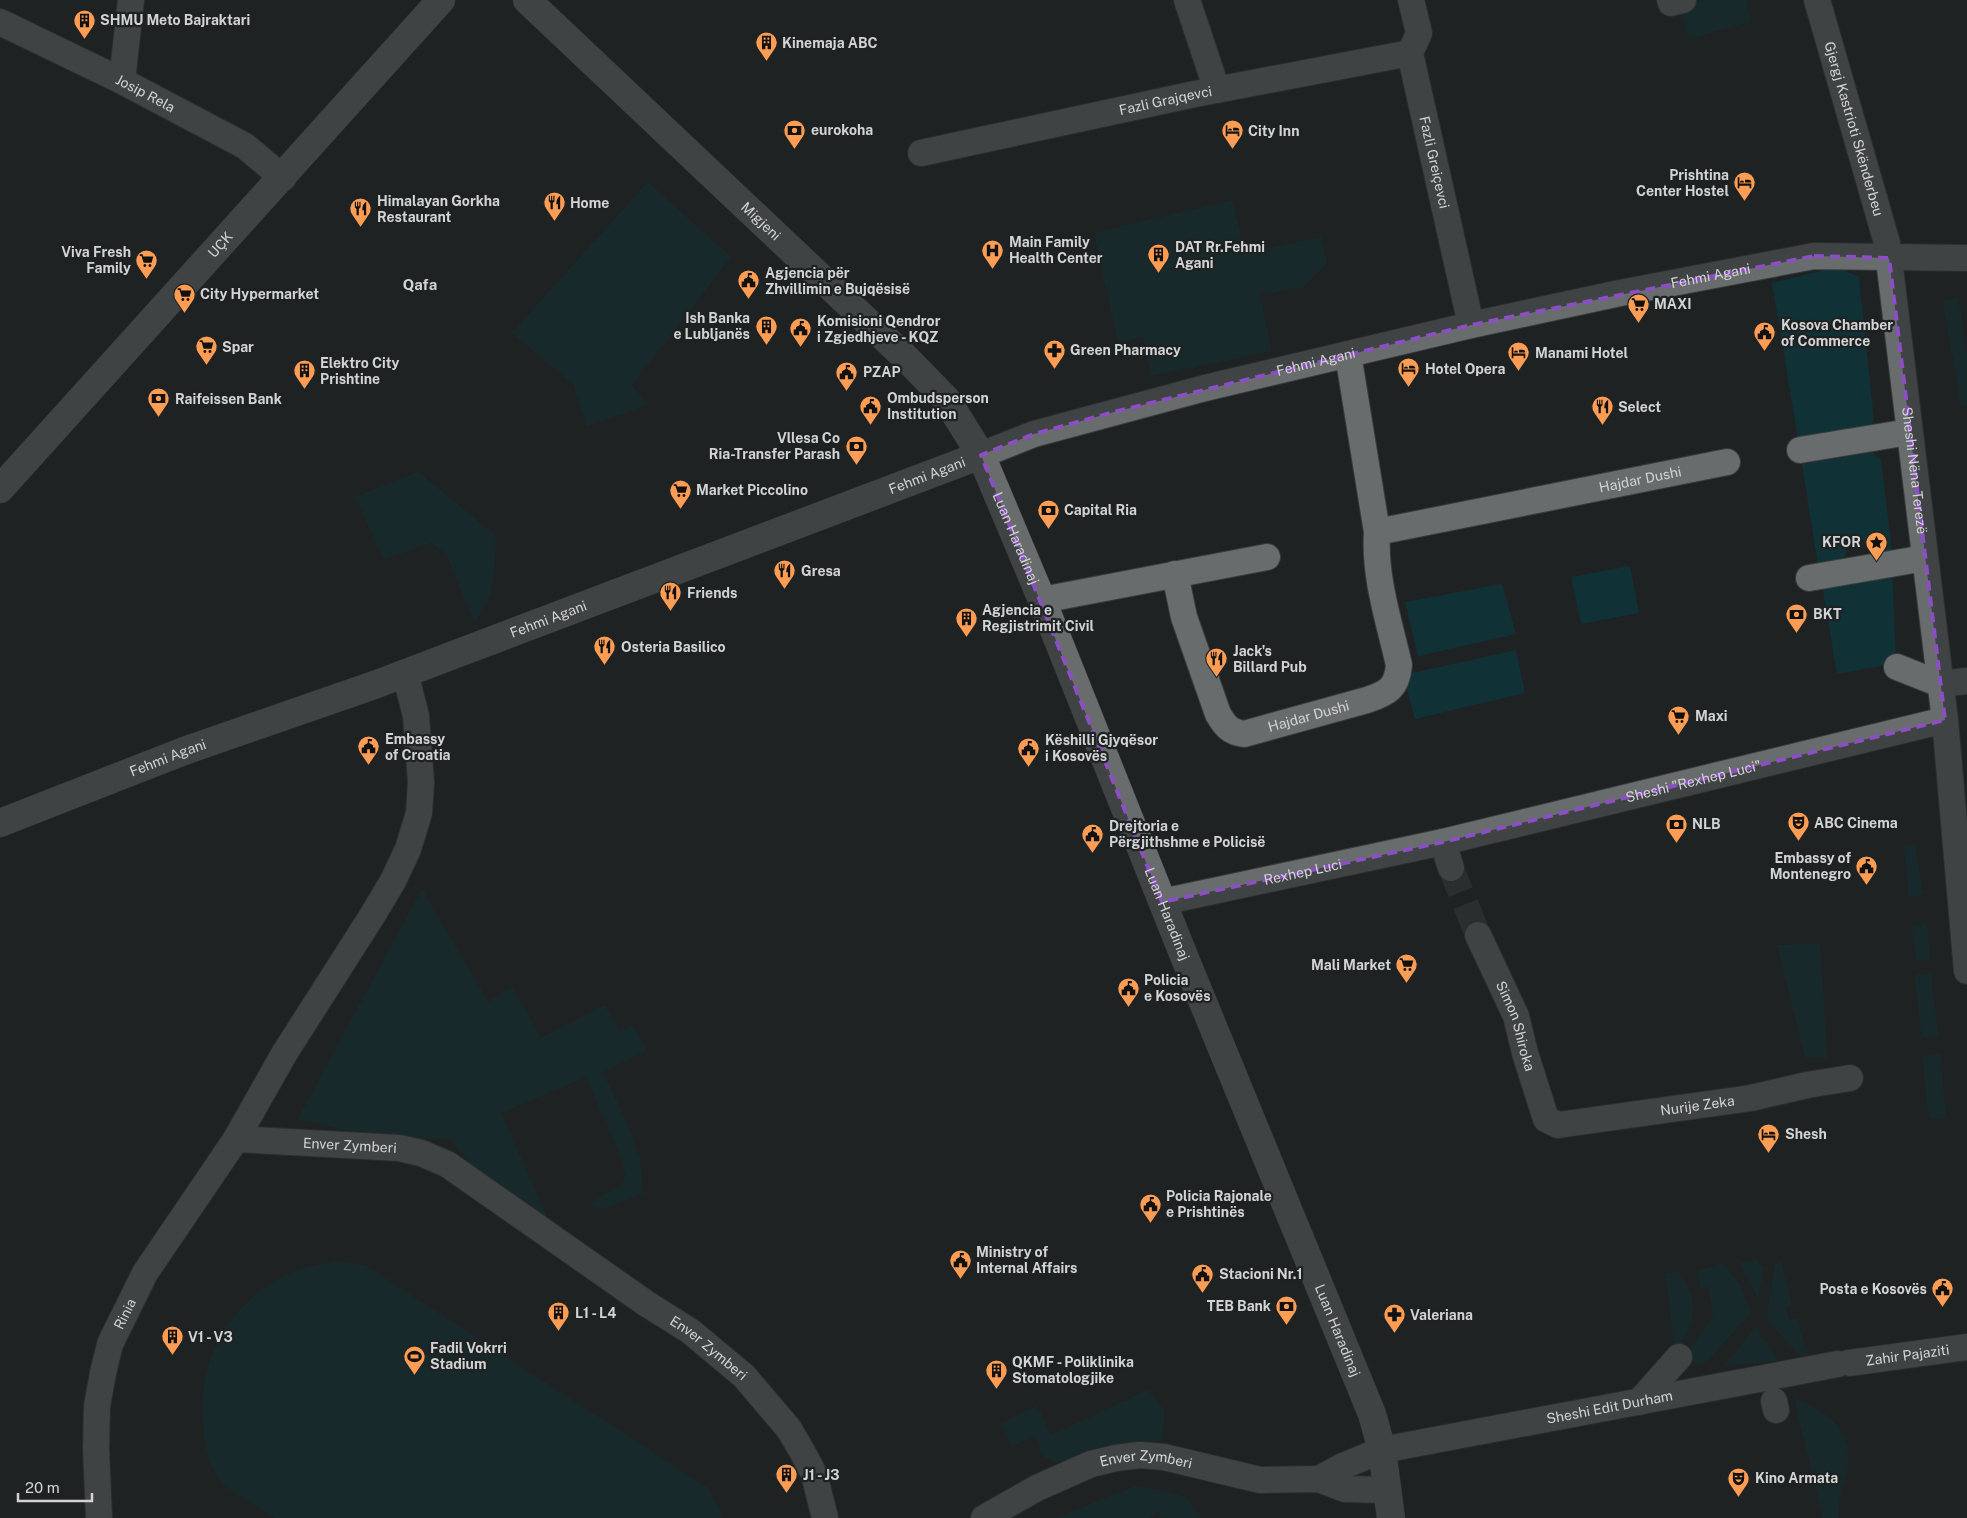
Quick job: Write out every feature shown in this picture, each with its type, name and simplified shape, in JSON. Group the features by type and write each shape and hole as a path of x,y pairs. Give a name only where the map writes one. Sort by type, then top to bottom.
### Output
{"main road":[{"name":"UÇK","path":"0,489 283,178 441,0"},
{"name":"Migjeni","path":"527,0 907,359 946,399 981,455"},
{"name":"Luan Haradinaj","path":"981,455 1042,600 1162,902 1372,1414 1382,1450 1391,1518"},
{"name":"Fehmi Agani","path":"0,823 184,751 405,673 981,455"}],"street":[{"path":"122,81 131,0"},
{"path":"1186,0 1217,90"},
{"path":"1410,53 1419,33 1411,0"},
{"path":"1670,0 1671,3 1683,0"},
{"name":"Gjergj Kastrioti Skënderbeu","path":"1817,0 1887,243 1888,258"},
{"name":"Josip Rela","path":"0,22 122,81 245,146 283,178"},
{"name":"Fazli Grajqevci","path":"922,153 1217,90 1410,53"},
{"name":"Fazli Greiçevci","path":"1410,53 1470,324"},
{"name":"Fehmi Agani","path":"981,455 1034,434 1118,411 1470,324 1620,293 1814,256 1967,258"},
{"name":"Sheshi Nëna Terezë","path":"1888,258 1945,720 1967,971"},
{"name":"Hajdar Dushi","path":"1175,574 1184,617 1218,714 1225,725 1233,732 1244,734 1367,700 1392,688 1398,677 1399,665 1379,578 1376,553 1377,532 1348,354"},
{"path":"1800,450 1909,432"},
{"name":"Hajdar Dushi","path":"1377,532 1727,462"},
{"path":"1042,600 1267,557"},
{"path":"1809,578 1925,558"},
{"path":"1897,668 1940,684 1967,681"},
{"path":"236,1139 267,1082 393,881 408,849 419,813 421,782 416,716 405,673"},
{"name":"Sheshi \"Rexhep Luci\"","path":"1443,842 1945,720"},
{"path":"1443,842 1451,868"},
{"name":"Rexhep Luci","path":"1162,902 1443,842"},
{"name":"Simon Shiroka","path":"1478,935 1516,1016 1525,1053 1546,1118"},
{"name":"Nurije Zeka","path":"1546,1118 1551,1123 1558,1125 1612,1118 1696,1104 1751,1098 1806,1085 1850,1078"},
{"name":"Rinia","path":"99,1518 96,1448 98,1406 110,1344 145,1273 236,1139"},
{"name":"Enver Zymberi","path":"236,1139 399,1148 422,1153 454,1168 647,1304 690,1331 744,1376 789,1429 803,1452 814,1474 825,1518"},
{"name":"Zahir Pajaziti","path":"1843,1364 1967,1347"},
{"path":"1639,1402 1679,1357"},
{"name":"Sheshi Edit Durham","path":"1319,1479 1343,1466 1382,1450 1683,1394 1797,1365 1843,1364"},
{"path":"1683,1394 1714,1367"},
{"name":"Enver Zymberi","path":"984,1518 1037,1488 1069,1473 1091,1464 1116,1458 1164,1457 1260,1480 1319,1479"},
{"path":"1319,1479 1345,1489 1388,1490"}],"highlighted area":[{"path":"1814,256 1889,258 1945,720 1443,842 1162,902 981,455 1034,434 1118,411 1471,325"}],"shaded area":[{"path":"1704,0 1746,0 1752,21 1689,39 1679,7"},
{"path":"648,182 731,257 632,385 648,405 586,426 573,384 512,333"},
{"path":"1232,200 1245,254 1321,237 1327,263 1304,286 1260,295 1271,351 1151,376 1143,337 1118,342 1094,233"},
{"path":"1837,267 1859,277 1874,421 1867,428 1798,439 1772,283"},
{"path":"1958,298 1967,352 1967,405 1961,406 1943,301"},
{"path":"1872,452 1881,460 1892,551 1877,554 1869,542 1859,539 1849,546 1844,558 1818,565 1802,464"},
{"path":"418,472 495,535 493,581 487,603 474,621 446,554 431,543 384,559 355,497"},
{"path":"1630,566 1639,613 1581,624 1571,577"},
{"path":"1892,569 1896,663 1837,674 1822,585"},
{"path":"1502,584 1516,634 1418,656 1405,602"},
{"path":"1516,650 1525,693 1415,719 1403,675"},
{"path":"1904,845 1915,845 1923,895 1909,896"},
{"path":"422,889 488,1002 512,987 541,1038 605,1005 619,1031 633,1025 647,1050 603,1072 632,1135 640,1159 643,1193 603,1209 590,1206 601,1196 622,1186 625,1175 623,1161 586,1077 501,1113 552,1228 490,1187 450,1139 369,1136 298,1119"},
{"path":"1927,924 1930,959 1917,961 1912,926"},
{"path":"1820,944 1827,1058 1805,1057 1777,945"},
{"path":"1931,973 1938,1037 1922,1038 1915,975"},
{"path":"1940,1053 1946,1118 1929,1118 1922,1056"},
{"path":"1757,1260 1764,1268 1758,1298 1740,1263"},
{"name":"Fadil Vokrri Stadium","path":"336,1261 366,1266 709,1489 723,1518 276,1518 240,1496 222,1482 217,1475 213,1469 206,1446 203,1400 206,1378 212,1357 220,1338 232,1319 246,1303 263,1289 295,1271"},
{"path":"1781,1262 1792,1304 1786,1307 1789,1320 1797,1318 1808,1356 1801,1357 1770,1323 1767,1316 1775,1264"},
{"path":"1723,1264 1739,1283 1751,1313 1709,1359 1702,1364 1682,1360 1714,1317 1708,1287 1700,1288 1698,1271"},
{"path":"1678,1272 1691,1295 1693,1314 1691,1323 1676,1355 1665,1274"},
{"path":"1756,1327 1778,1361 1724,1366"},
{"path":"1148,1390 1164,1410 1163,1438 1142,1450 1069,1466 1042,1456 1036,1436 1011,1446 1001,1423 1037,1406 1051,1435"},
{"path":"1794,1398 1817,1409 1835,1423 1846,1442 1848,1454 1847,1468 1840,1494 1838,1518 1823,1518"},
{"path":"1136,1486 1165,1491 1187,1498 1200,1518 1162,1518 1158,1512 1148,1518 1056,1518"}],"tunnel":[{"path":"1451,868 1478,935"}],"place":[{"name":"SHMU Meto Bajraktari","path":"84,39"},
{"name":"Kinemaja ABC","path":"766,62"},
{"name":"eurokoha","path":"795,149"},
{"name":"City Inn","path":"1232,150"},
{"name":"Prishtina Center Hostel","path":"1745,202"},
{"name":"Home","path":"554,222"},
{"name":"Himalayan Gorkha Restaurant","path":"361,228"},
{"name":"Main Family Health Center","path":"993,269"},
{"name":"DAT Rr.Fehmi Agani","path":"1159,274"},
{"name":"Viva Fresh Family","path":"147,279"},
{"name":"Agjencia për Zhvillimin e Bujqësisë","path":"749,300"},
{"name":"City Hypermarket","path":"184,313"},
{"name":"MAXI","path":"1638,323"},
{"name":"Ish Banka e Lubljanës","path":"766,345"},
{"name":"Komisioni Qendror i Zgjedhjeve - KQZ","path":"801,348"},
{"name":"Kosova Chamber of Commerce","path":"1765,352"},
{"name":"Spar","path":"206,366"},
{"name":"Green Pharmacy","path":"1054,369"},
{"name":"Manami Hotel","path":"1519,372"},
{"name":"Hotel Opera","path":"1409,388"},
{"name":"Elektro City Prishtine","path":"304,390"},
{"name":"PZAP","path":"847,391"},
{"name":"Raifeissen Bank","path":"159,418"},
{"name":"Ombudsperson Institution","path":"871,425"},
{"name":"Select","path":"1602,426"},
{"name":"Vllesa Co Ria-Transfer Parash","path":"856,465"},
{"name":"Market Piccolino","path":"680,509"},
{"name":"Capital Ria","path":"1048,529"},
{"name":"KFOR","path":"1877,561"},
{"name":"Gresa","path":"785,590"},
{"name":"Friends","path":"671,612"},
{"name":"BKT","path":"1797,633"},
{"name":"Agjencia e Regjistrimit Civil","path":"966,637"},
{"name":"Osteria Basilico","path":"605,666"},
{"name":"Jack's Billard Pub","path":"1217,678"},
{"name":"Maxi","path":"1679,735"},
{"name":"Embassy of Croatia","path":"369,766"},
{"name":"Këshilli Gjyqësor i Kosovës","path":"1029,767"},
{"name":"ABC Cinema","path":"1798,842"},
{"name":"NLB","path":"1676,843"},
{"name":"Drejtoria e Përgjithshme e Policisë","path":"1093,853"},
{"name":"Embassy of Montenegro","path":"1867,885"},
{"name":"Mali Market","path":"1407,984"},
{"name":"Policia e Kosovës","path":"1128,1007"},
{"name":"Shesh","path":"1769,1153"},
{"name":"Policia Rajonale e Prishtinës","path":"1150,1223"},
{"name":"Ministry of Internal Affairs","path":"960,1279"},
{"name":"Stacioni Nr.1","path":"1203,1293"},
{"name":"Posta e Kosovës","path":"1943,1308"},
{"name":"TEB Bank","path":"1287,1325"},
{"name":"L1 - L4","path":"559,1332"},
{"name":"Valeriana","path":"1394,1334"},
{"name":"V1 - V3","path":"172,1356"},
{"name":"Fadil Vokrri Stadium","path":"414,1375"},
{"name":"QKMF - Poliklinika Stomatologjike","path":"996,1389"},
{"name":"J1 - J3","path":"787,1494"},
{"name":"Kino Armata","path":"1739,1497"}],"district":[{"name":"Qafa","path":"420,284"}]}
